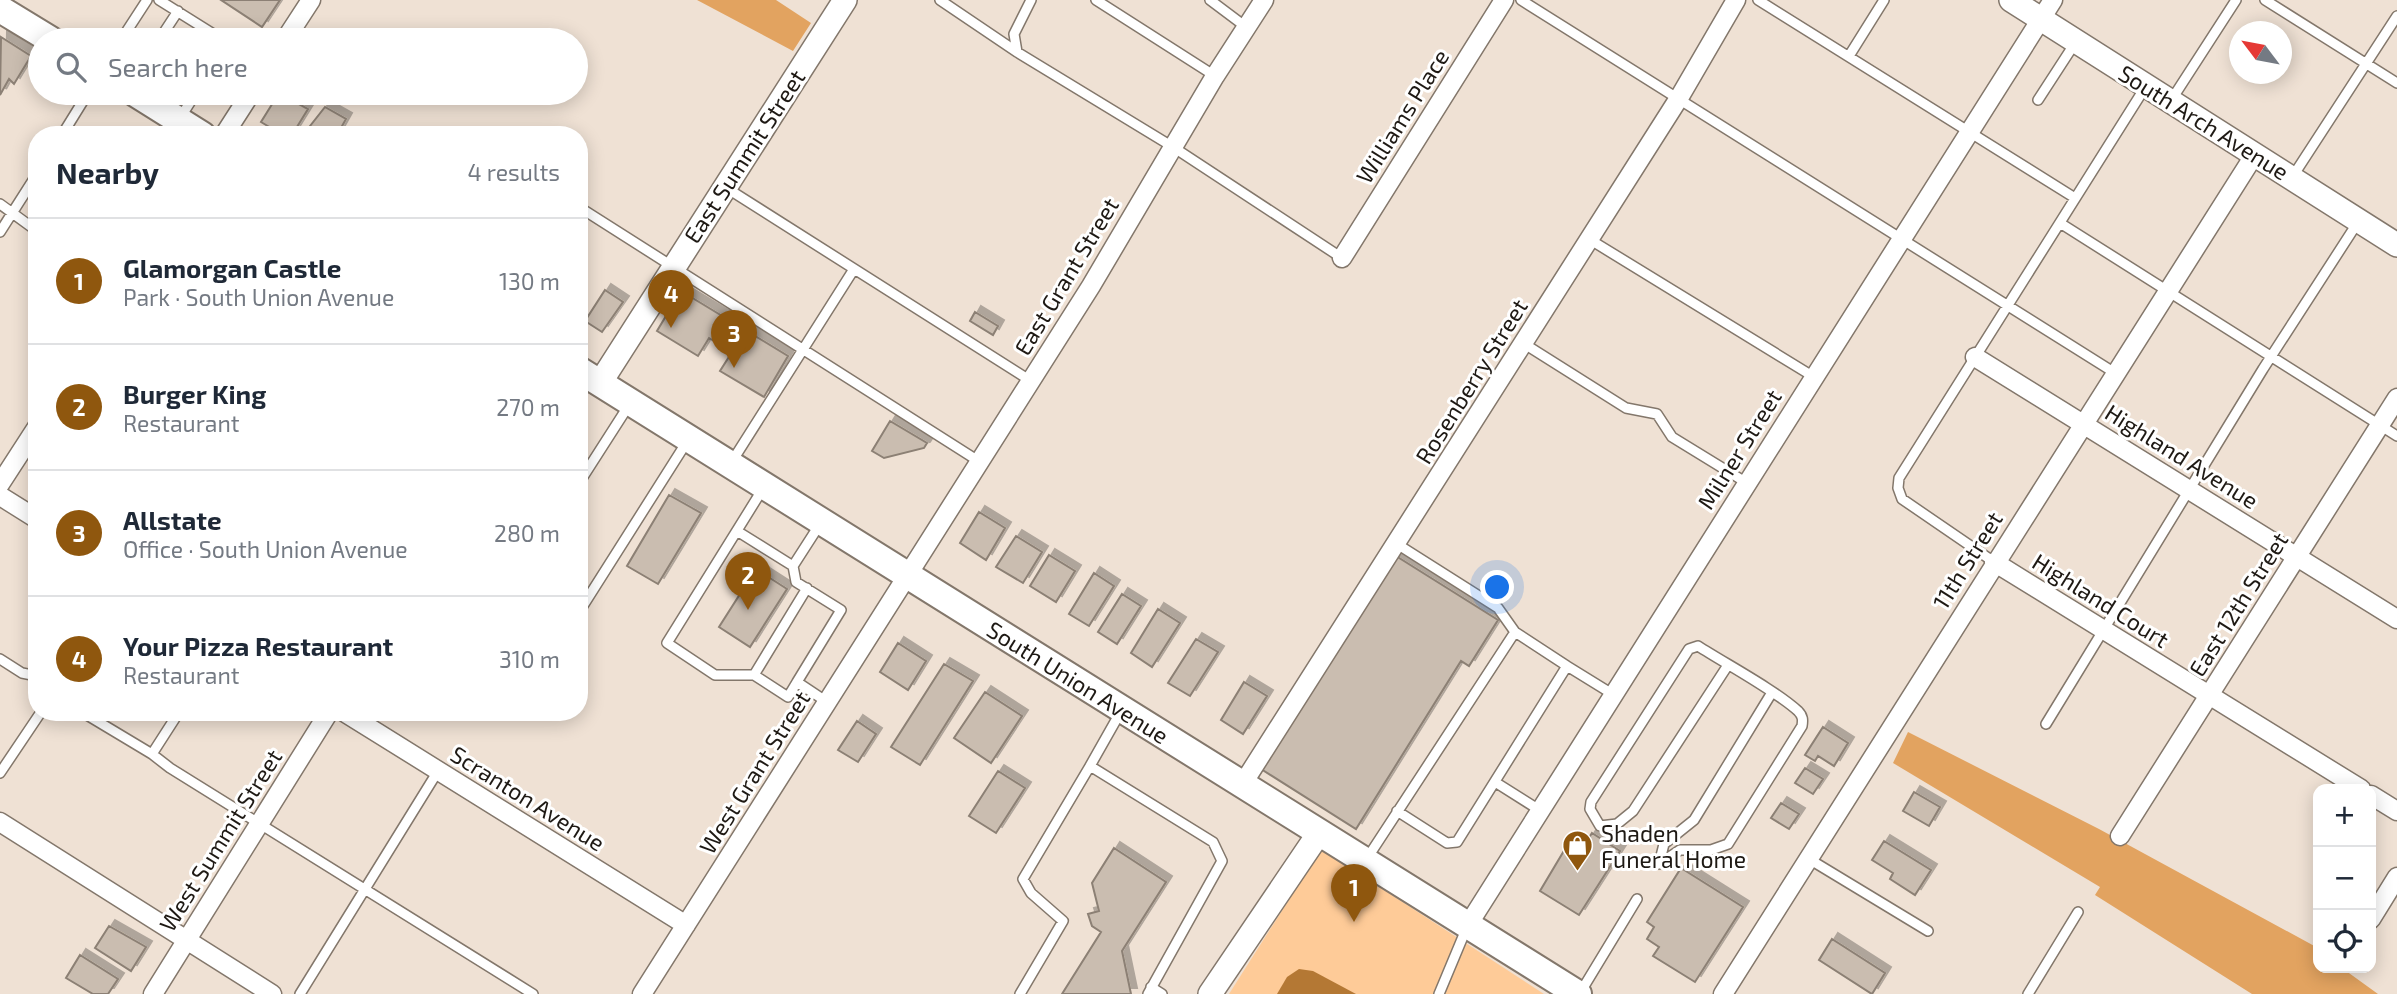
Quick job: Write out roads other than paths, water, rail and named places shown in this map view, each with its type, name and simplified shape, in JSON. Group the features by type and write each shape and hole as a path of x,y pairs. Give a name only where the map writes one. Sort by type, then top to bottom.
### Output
{"main road":[{"path":"0,9 31,28"},
{"path":"155,105 188,126"},
{"name":"South Union Avenue","path":"589,377 1578,994"}],"street":[{"path":"293,28 311,0"},
{"name":"East Summit Street","path":"589,377 673,267 845,0"},
{"name":"East Grant Street","path":"908,576 1031,381 1215,76 1264,0"},
{"name":"Williams Place","path":"1342,258 1504,0"},
{"name":"Rosenberry Street","path":"1242,785 1679,98 1737,0"},
{"name":"South Arch Avenue","path":"2011,0 2047,9 2076,41 2397,245"},
{"name":"Milner Street","path":"1468,925 2047,9"},
{"path":"230,126 243,105"},
{"name":"11th Street","path":"1723,994 1994,562 2255,154"},
{"name":"Highland Avenue","path":"1975,357 2397,619"},
{"name":"East 12th Street","path":"2120,836 2397,398"},
{"path":"0,484 28,441"},
{"path":"0,496 28,513"},
{"name":"Highland Court","path":"1994,562 2353,784"},
{"name":"West Grant Street","path":"642,994 908,576"},
{"name":"West Summit Street","path":"153,994 323,721"},
{"name":"Scranton Avenue","path":"358,721 686,925"},
{"path":"2376,798 2397,811"},
{"path":"0,822 272,994"},
{"path":"1210,994 1319,833"},
{"path":"2376,911 2397,877"}],"lane":[{"path":"129,28 147,0"},
{"path":"159,0 203,28"},
{"path":"940,0 1017,52 1173,147 1342,258"},
{"path":"1017,52 1014,34 1031,0"},
{"path":"1096,0 1215,76"},
{"path":"1210,0 1246,27"},
{"path":"1521,0 2115,373"},
{"path":"1758,0 2075,198"},
{"path":"1849,56 1884,0"},
{"path":"2171,101 2236,0"},
{"path":"2265,0 2397,83"},
{"path":"167,28 177,12"},
{"path":"2292,178 2397,16"},
{"path":"2038,100 2076,41"},
{"path":"1994,562 1902,499 1898,488 1899,478 2147,85"},
{"path":"68,126 81,105"},
{"path":"179,120 188,105"},
{"path":"725,187 1031,381"},
{"path":"0,232 28,188"},
{"path":"0,204 28,224"},
{"path":"588,213 980,462"},
{"path":"2046,724 2359,220"},
{"path":"2060,223 2397,436"},
{"path":"1589,239 1814,377"},
{"path":"730,464 854,269"},
{"path":"1524,343 1626,408 1657,414 1672,437 1747,483"},
{"path":"588,469 631,402"},
{"path":"588,597 689,438"},
{"path":"765,486 667,643 715,675 754,675 788,696 842,610 796,582 793,566 822,522"},
{"path":"737,531 793,566"},
{"path":"1396,544 1498,608 1515,632 1614,695"},
{"path":"754,675 807,588"},
{"path":"1365,861 1515,632"},
{"path":"1659,864 1680,850 1712,850 1728,844 1802,726 1803,718 1798,711 1771,694 1728,665 1698,646 1689,649 1591,802 1590,809 1600,826 1617,824 1633,811 1728,665"},
{"path":"0,659 28,674"},
{"path":"1397,811 1447,843 1457,842 1567,666"},
{"path":"797,682 827,702"},
{"path":"1652,875 1659,864 1664,844 1694,820 1771,694"},
{"path":"1020,994 1063,921 1031,893 1023,879 1122,710"},
{"path":"0,773 35,721"},
{"path":"97,721 533,994"},
{"path":"152,754 173,721"},
{"path":"1090,766 1213,842 1222,861 1149,990 1162,994"},
{"path":"300,994 438,771"},
{"path":"1495,782 1541,811"},
{"path":"1808,859 1928,931"},
{"path":"1578,994 1637,899"},
{"path":"2028,994 2078,912"},
{"path":"1438,994 1468,925"}],"place":[{"name":"Your Pizza Restaurant","path":"671,328"},
{"name":"Allstate","path":"734,368"},
{"name":"Burger King","path":"748,610"},
{"name":"Shaden Funeral Home","path":"1578,873"},
{"name":"Glamorgan Castle","path":"1354,922"}]}
